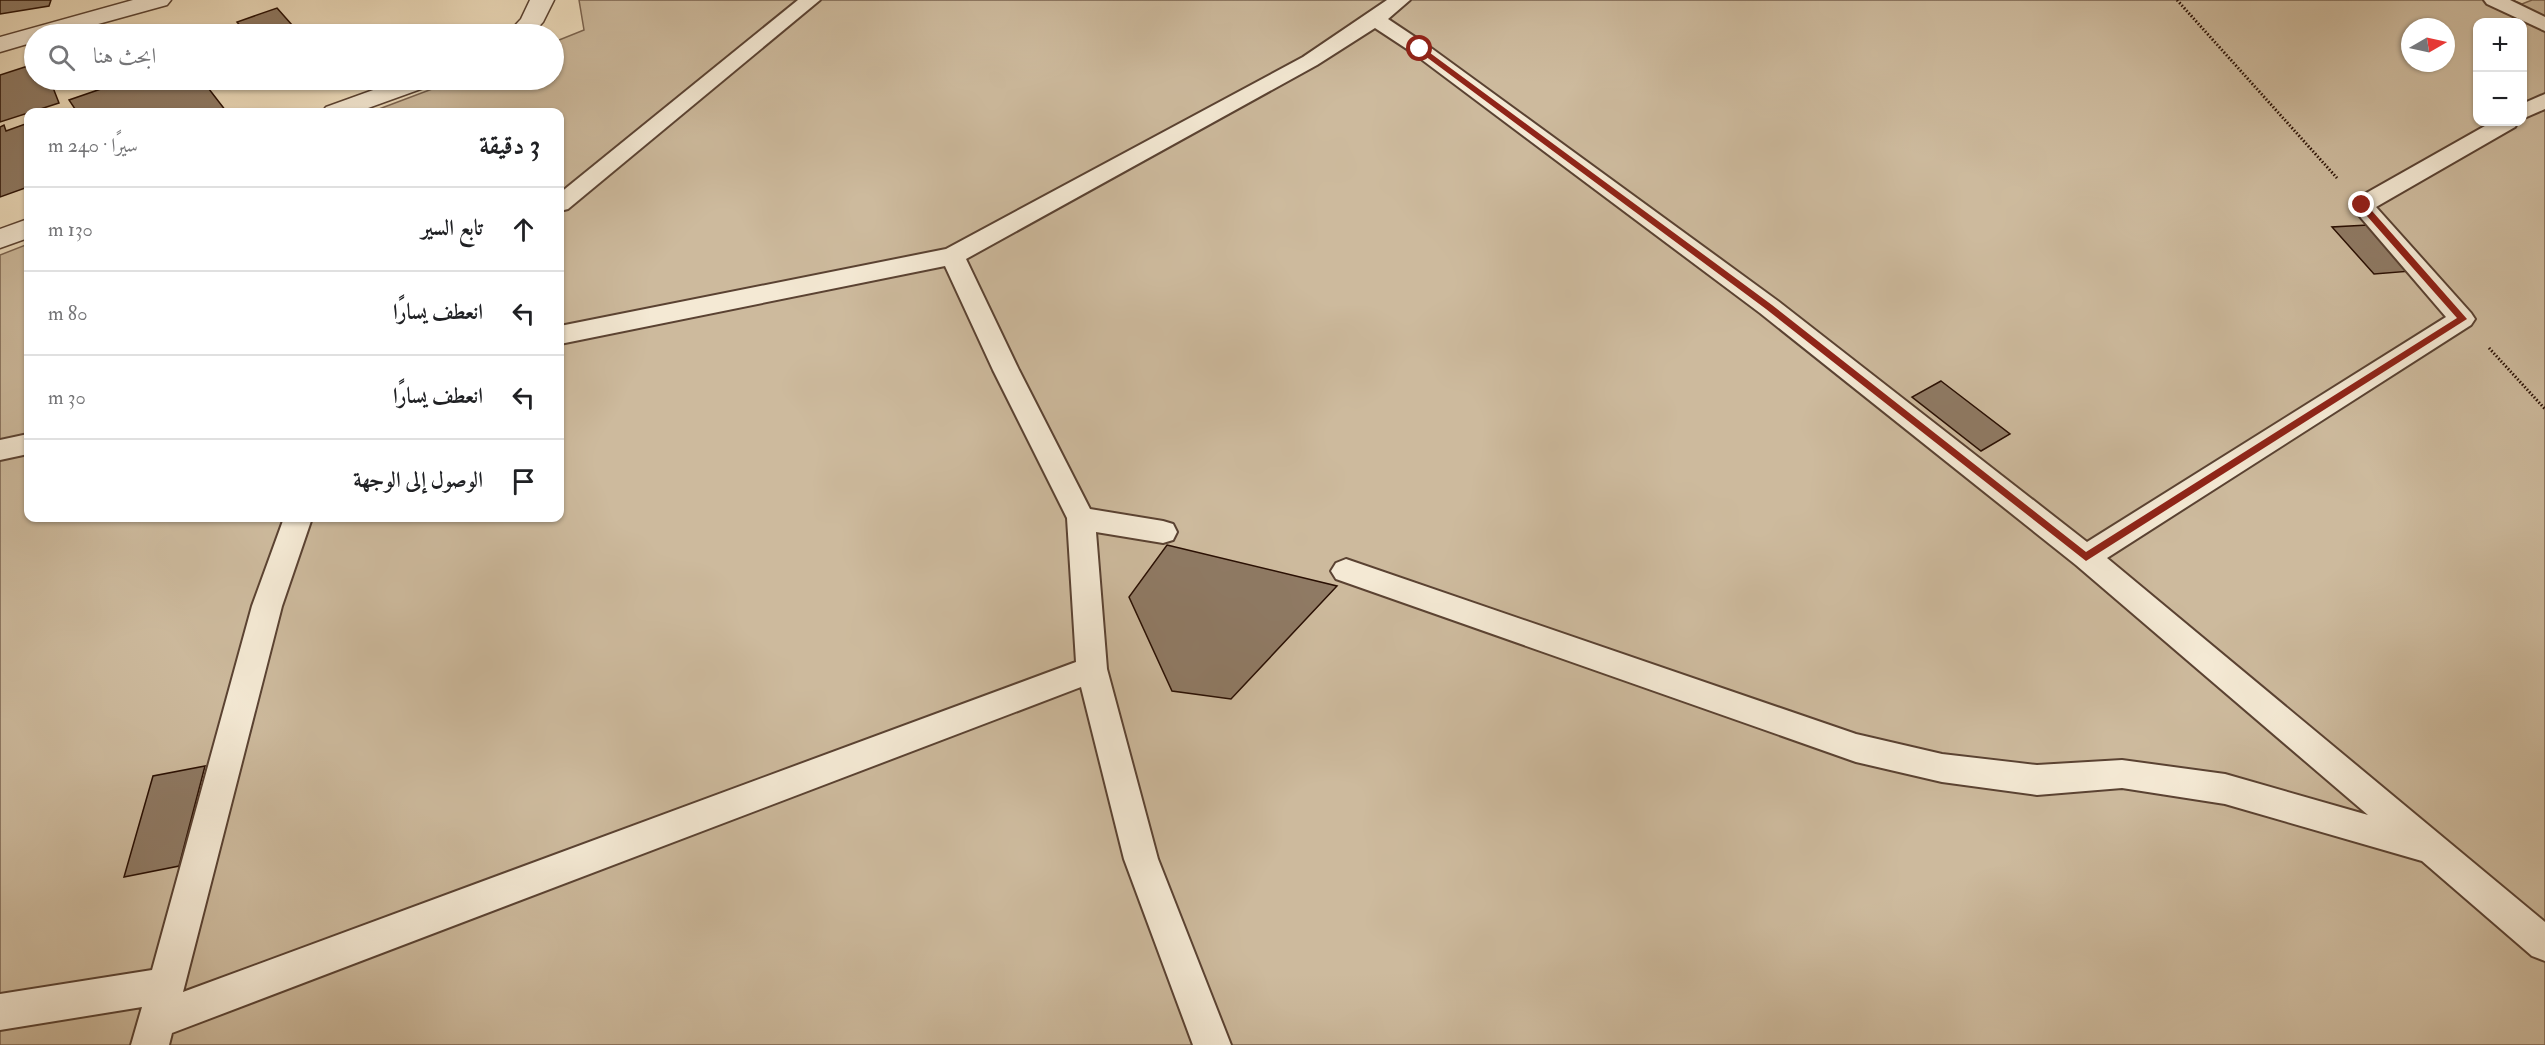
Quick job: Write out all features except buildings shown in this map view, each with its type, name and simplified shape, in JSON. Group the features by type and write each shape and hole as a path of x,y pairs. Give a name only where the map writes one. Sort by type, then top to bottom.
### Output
{"street":[{"path":"75,24 159,0"},
{"path":"529,24 542,0"},
{"path":"0,45 24,38"},
{"path":"346,108 396,90"},
{"path":"0,239 24,230"}],"lane":[{"path":"564,201 810,0"},
{"path":"564,334 953,256 1310,61 1400,0"},
{"path":"2494,0 2545,25"},
{"path":"1375,19 1429,56 1769,307 2086,557 2545,944"},
{"path":"2527,111 2545,100"},
{"path":"2086,557 2463,319 2362,205 2500,126"},
{"path":"953,256 1006,370 1081,518 1092,669 1141,859 1212,1045"},
{"path":"0,450 24,445"},
{"path":"1081,518 1163,532"},
{"path":"153,1033 168,985 267,606 297,522"},
{"path":"1346,571 1856,748 1942,768 2037,780 2122,774 2224,789 2430,849"},
{"path":"153,1033 1092,669"},
{"path":"0,1012 168,985"}],"path":[{"path":"2177,0 2362,205"},
{"path":"2463,319 2545,409"}],"shaded area":[{"path":"579,0 2512,0 2522,4 2532,0 2545,0 2545,1045 0,1045 0,255 24,246 24,522 564,522 564,108 382,108 429,90 564,90 564,38 584,30"}],"route":[{"path":"1420,49 1769,307 2086,557 2463,319 2362,205"}]}
